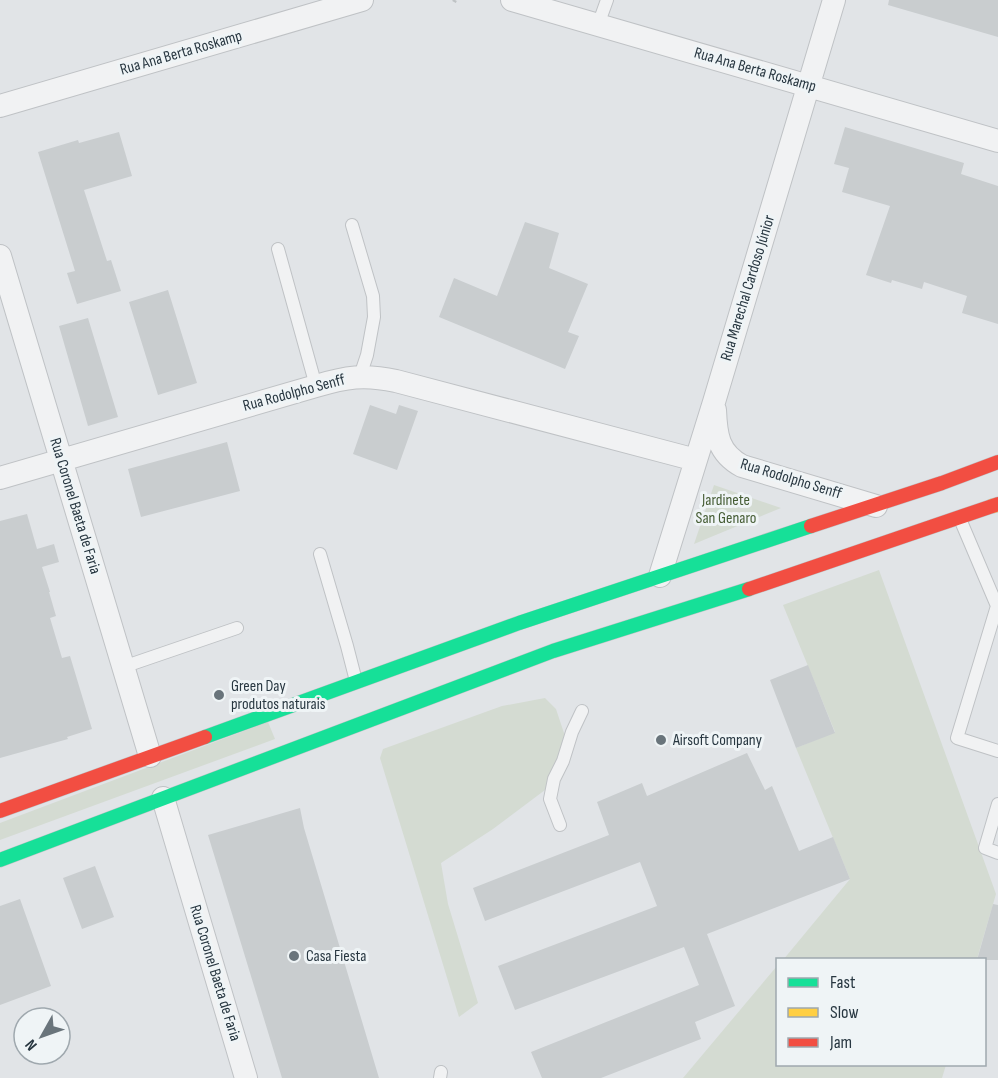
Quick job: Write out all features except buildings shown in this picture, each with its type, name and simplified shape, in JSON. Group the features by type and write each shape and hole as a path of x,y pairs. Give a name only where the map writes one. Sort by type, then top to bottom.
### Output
{"main road":[{"path":"0,811 519,623 876,506 998,462"},
{"path":"0,860 553,651 759,586 996,507"}],"street":[{"name":"Rua Ana Berta Roskamp","path":"0,106 362,0"},
{"name":"Rua Ana Berta Roskamp","path":"512,0 998,141"},
{"name":"Rua Marechal Cardoso Júnior","path":"660,576 834,0"},
{"name":"Rua Coronel Baeta de Faria","path":"0,256 150,756"},
{"name":"Rua Rodolpho Senff","path":"0,478 316,386 360,376 396,381 696,460"},
{"name":"Rua Rodolpho Senff","path":"714,402 719,442 724,452 741,466 876,506"},
{"name":"Rua Coronel Baeta de Faria","path":"163,798 246,1078"}],"lane":[{"path":"598,25 607,0"},
{"path":"352,225 373,296 374,317 367,355 360,376"},
{"path":"278,249 316,386"},
{"path":"960,518 997,606 957,738 998,751"},
{"path":"320,554 356,682"},
{"path":"123,667 237,628"},
{"path":"560,825 550,799 554,779 582,711"},
{"path":"998,804 985,848 998,853"}],"green space":[{"name":"Jardinete San Genaro","path":"714,485 781,508 694,544"},
{"path":"879,570 996,894 977,958 785,958 850,879 796,748 835,732 783,605"},
{"path":"545,698 556,709 567,742 545,790 493,829 441,863 448,904 478,1003 459,1017 380,758 383,749 502,706"},
{"path":"268,722 275,739 0,840 0,823"},
{"path":"776,967 776,1066 946,1066 942,1078 683,1078"}],"traffic: fast":[{"path":"205,737 519,623 811,526"},
{"path":"0,860 553,651 749,589"}],"traffic: slow":[{"path":"992,506 998,505"}],"traffic: jam":[{"path":"811,526 998,462"},
{"path":"749,589 998,504"},
{"path":"0,811 205,737"}],"place":[{"name":"Green Day produtos naturais","path":"219,695"},
{"name":"Airsoft Company","path":"661,740"},
{"name":"Casa Fiesta","path":"294,956"}]}
